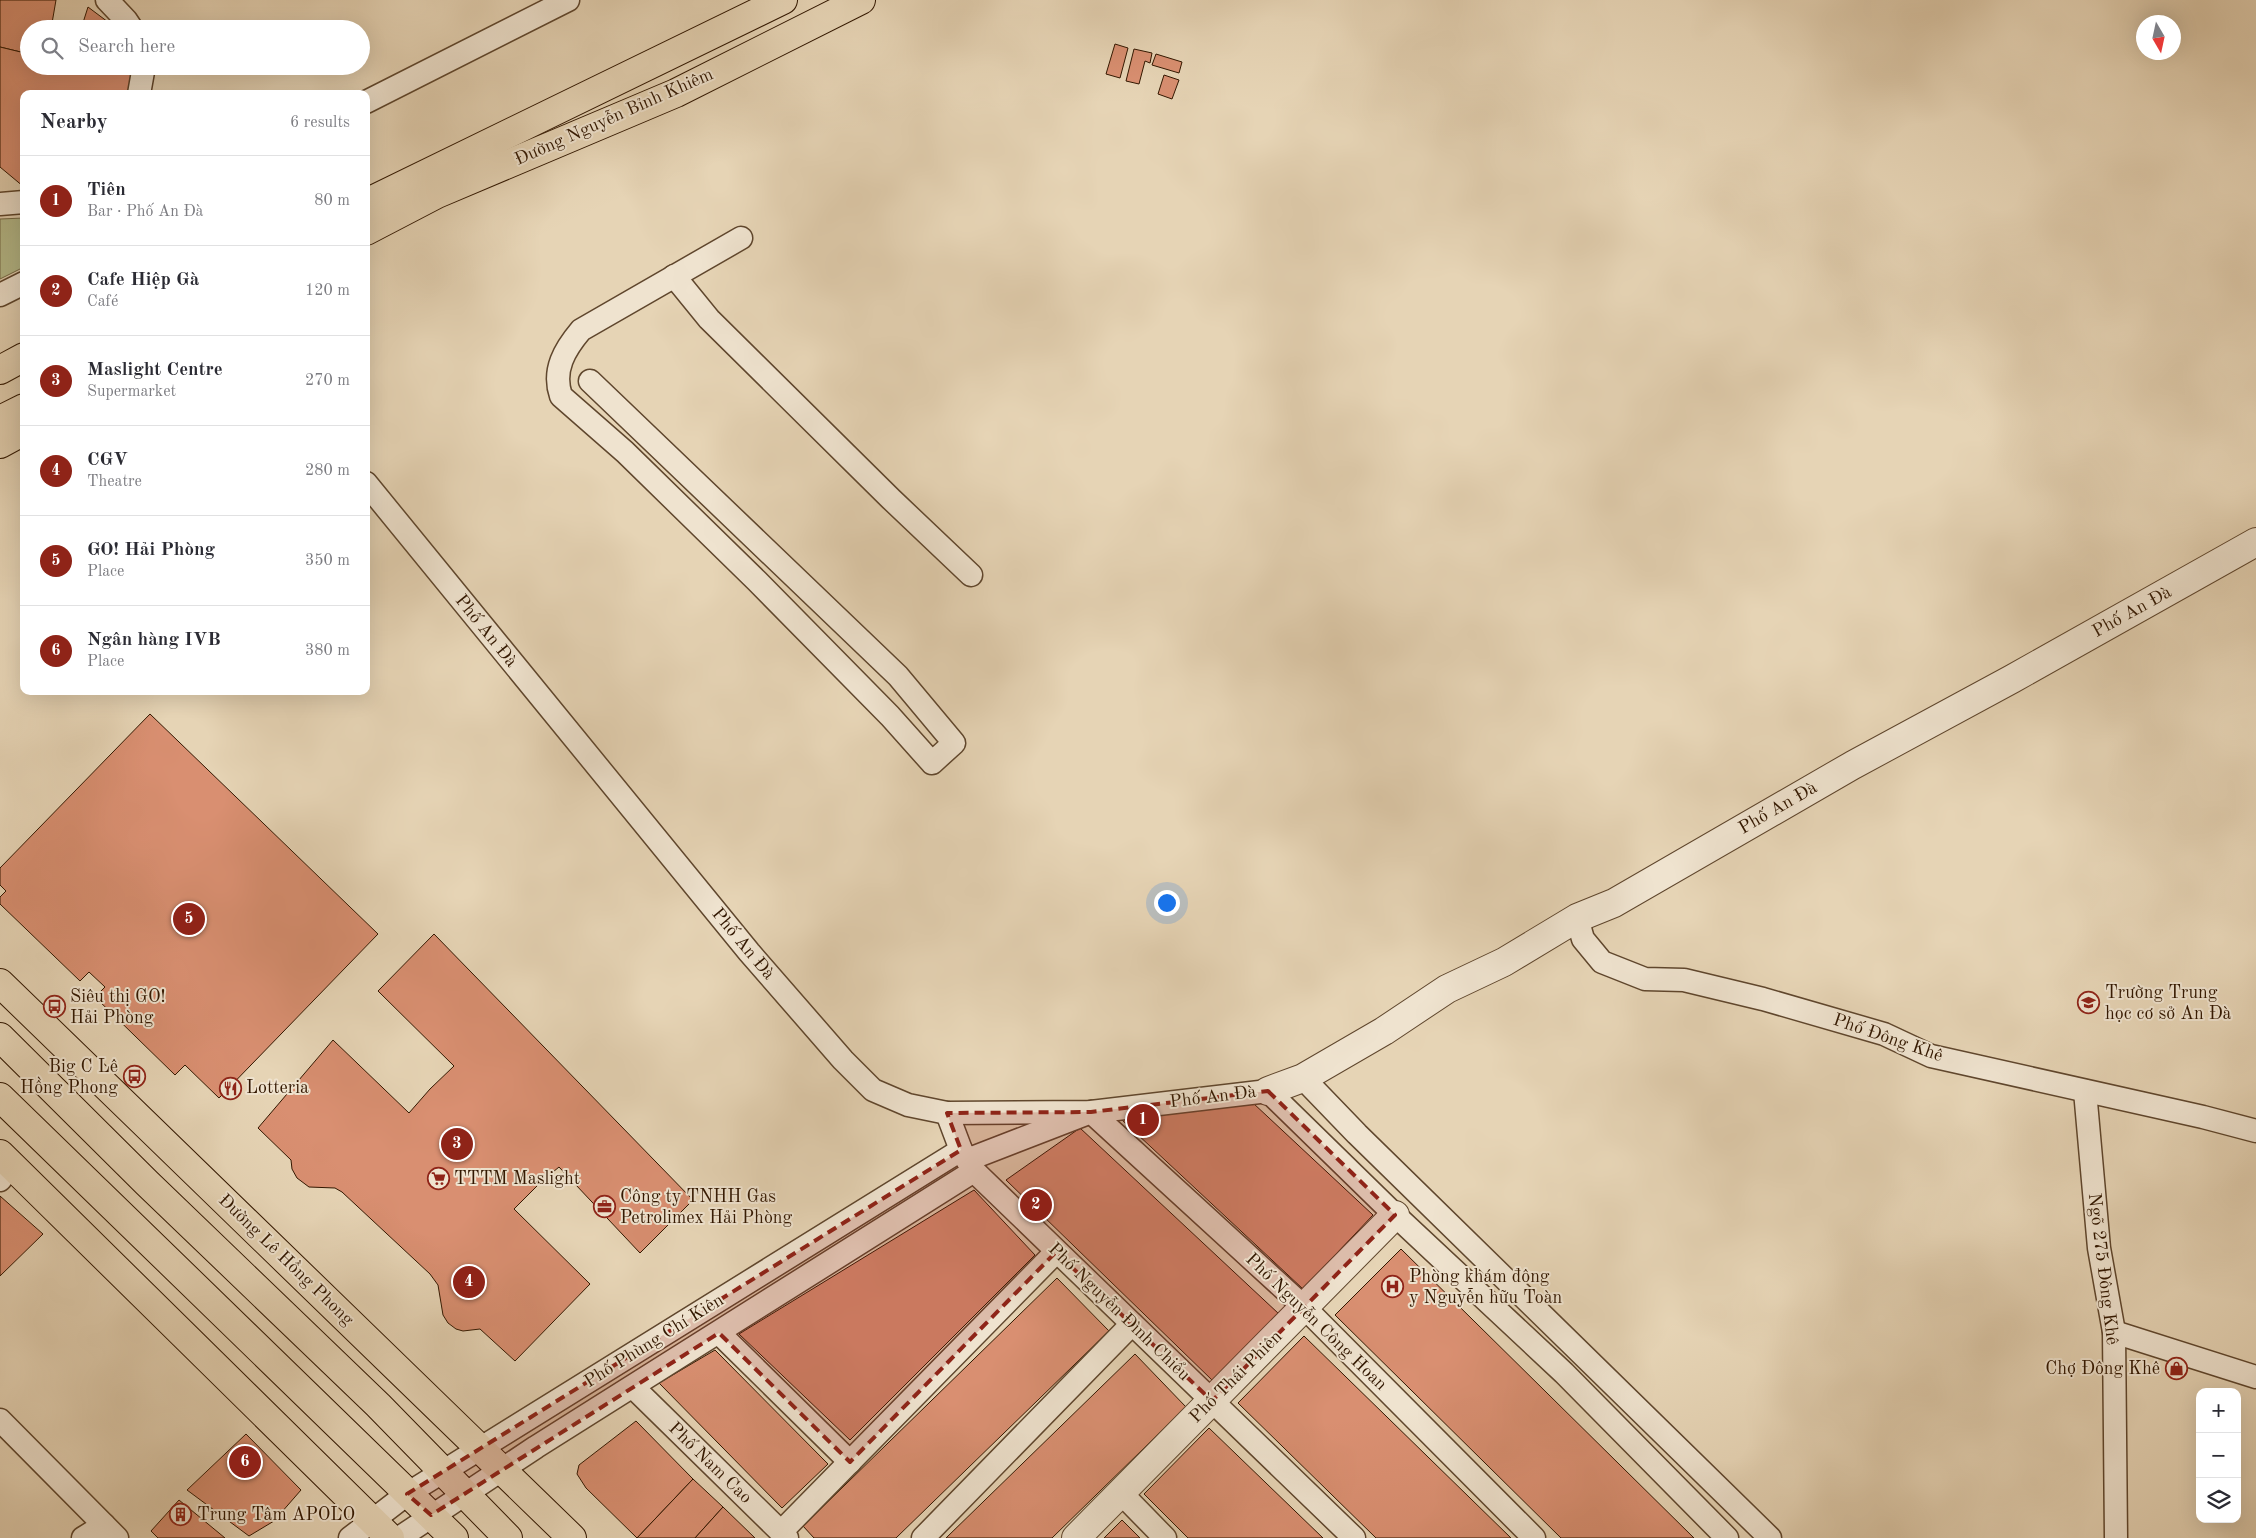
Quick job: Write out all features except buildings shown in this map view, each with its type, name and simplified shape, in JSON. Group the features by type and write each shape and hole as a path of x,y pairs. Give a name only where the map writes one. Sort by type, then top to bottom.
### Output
{"main road":[{"name":"Đường Nguyễn Bỉnh Khiêm","path":"370,201 784,0"},
{"name":"Đường Nguyễn Bỉnh Khiêm","path":"370,229 437,194 676,93 861,0"},
{"path":"0,370 20,359"},
{"path":"0,389 20,379"},
{"path":"0,420 20,410"},
{"path":"0,444 20,433"},
{"name":"Đường Lê Hồng Phong","path":"0,983 572,1538"},
{"path":"0,1037 147,1183 378,1405 508,1538"},
{"path":"0,1097 454,1538"},
{"path":"4,1167 371,1533"}],"street":[{"path":"107,0 126,20"},
{"path":"370,100 568,0"},
{"path":"140,90 142,75"},
{"path":"0,204 20,202"},
{"path":"590,381 898,676 954,743 932,763 890,716 757,581 625,452 561,396 558,382 560,363 569,344 581,330 740,238"},
{"path":"674,276 709,319 891,499 971,575"},
{"path":"0,295 20,285"},
{"name":"Phố An Đà","path":"370,488 676,863 843,1060 873,1090 908,1105 947,1113 1091,1112 1268,1091 1303,1078 1384,1031 1447,989 1504,962 1577,918 1614,903 1853,765 2012,679 2256,542"},
{"name":"Phố Đông Khê","path":"1577,918 1583,939 1602,962 1645,979 1684,980 1763,999 1884,1034 1931,1056 2203,1117 2256,1131"},
{"path":"1303,1078 1357,1134 1770,1538"},
{"path":"1268,1091 1564,1373 1727,1538"},
{"name":"Ngõ 275 Đông Khê","path":"2085,1091 2098,1248 2114,1332 2116,1538"},
{"path":"968,1160 1091,1112"},
{"name":"Phố Nguyễn Công Hoan","path":"1091,1112 1304,1308 1531,1537"},
{"name":"Phố Nguyễn Đình Chiểu","path":"947,1113 968,1160 1056,1252 1354,1538"},
{"name":"Phố Phùng Chí Kiên","path":"371,1533 407,1494 479,1448 683,1323 968,1160"},
{"name":"Phố Phùng Chí Kiên","path":"399,1538 536,1447 710,1338 968,1160"},
{"name":"Phố Thái Phiên","path":"1076,1538 1396,1215"},
{"path":"784,1535 850,1462 1056,1252"},
{"path":"683,1323 710,1338 850,1462"},
{"path":"923,1538 1132,1324"},
{"path":"2114,1332 2256,1377"},
{"name":"Phố Nam Cao","path":"633,1387 784,1535"},
{"path":"0,1420 110,1531"},
{"path":"1121,1493 1165,1538"},
{"path":"82,1538 110,1531"}],"highlighted area":[{"path":"1268,1091 1395,1215 1212,1401 1056,1252 850,1462 719,1333 431,1515 407,1494 961,1150 947,1113 1091,1112"}],"green space":[{"path":"20,218 20,269 0,279 0,219"}],"place":[{"name":"GO! Hải Phòng","path":"189,919"},
{"name":"Trường Trung học cơ sở An Đà","path":"2089,1003"},
{"name":"Siêu thị GO! Hải Phòng","path":"54,1007"},
{"name":"Big C Lê Hồng Phong","path":"134,1077"},
{"name":"Lotteria","path":"230,1088"},
{"name":"Tiên","path":"1143,1120"},
{"name":"Maslight Centre","path":"457,1144"},
{"name":"TTTM Maslight","path":"438,1179"},
{"name":"Cafe Hiệp Gà","path":"1036,1205"},
{"name":"Công ty TNHH Gas Petrolimex Hải Phòng","path":"604,1207"},
{"name":"CGV","path":"469,1282"},
{"name":"Phòng khám đông y Nguyễn hữu Toàn","path":"1393,1287"},
{"name":"Chợ Đông Khê","path":"2176,1369"},
{"name":"Ngân hàng IVB","path":"245,1462"},
{"name":"Trung Tâm APOLO","path":"181,1515"}]}
